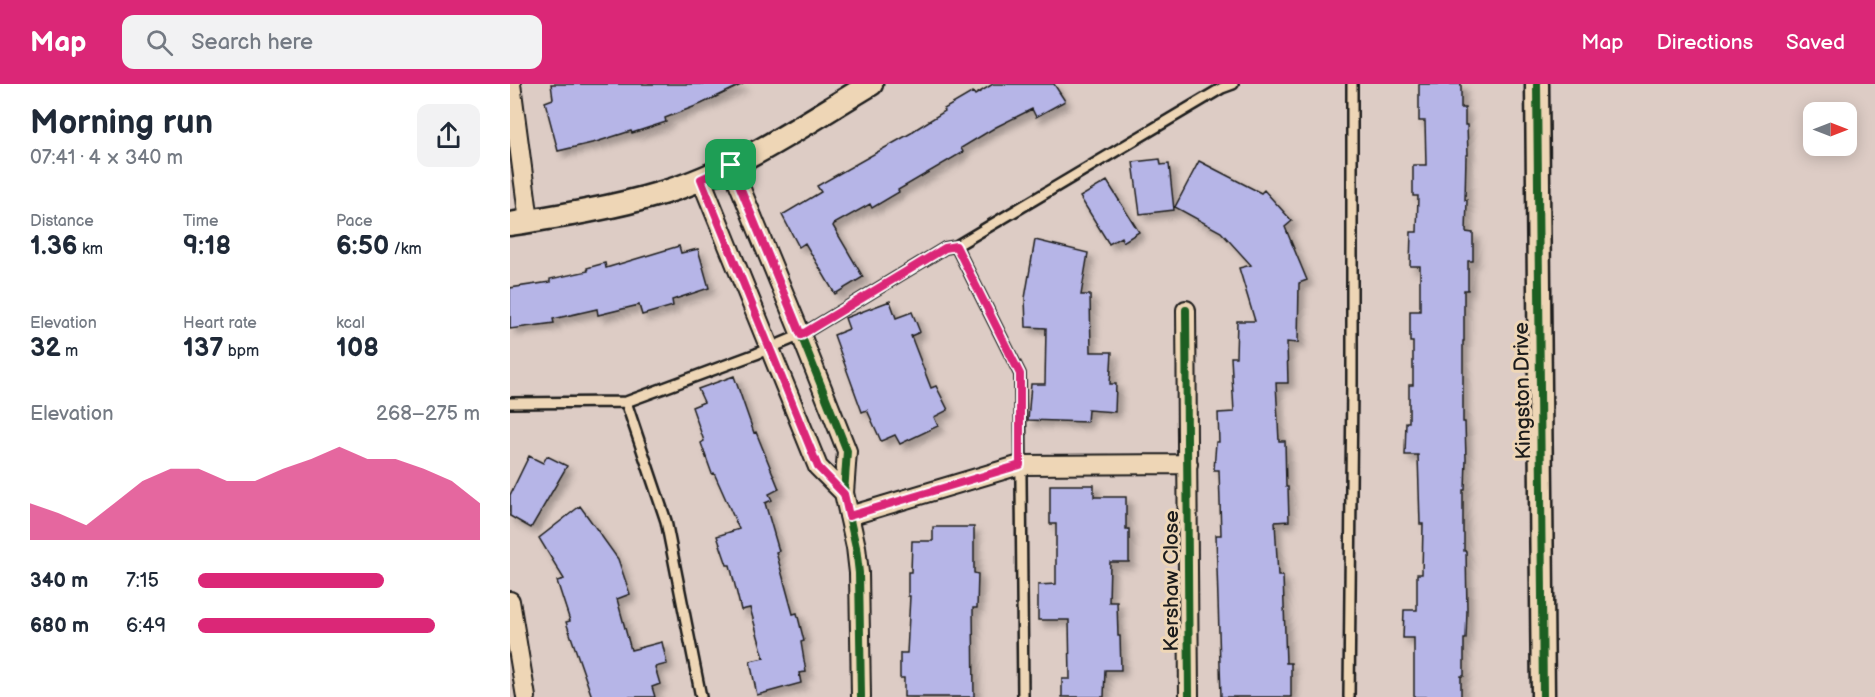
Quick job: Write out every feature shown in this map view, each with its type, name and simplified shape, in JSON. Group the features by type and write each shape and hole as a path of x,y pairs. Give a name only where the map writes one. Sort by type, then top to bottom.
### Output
{"street":[{"path":"512,84 520,223 635,200 663,193 701,179 765,147 871,84"},
{"name":"Kingston Drive","path":"1537,84 1543,697"},
{"path":"731,165 847,451 844,494 856,547 859,573 861,697"},
{"path":"701,179 818,467 844,494"},
{"name":"Kershaw Close","path":"1186,310 1189,697"},
{"path":"849,516 1020,465 1188,464"},
{"path":"510,601 526,697"}],"lane":[{"path":"510,403 626,402 801,335 945,248 956,246 1222,88 1233,84"},
{"path":"1349,697 1352,84"},
{"path":"956,246 1020,374 1023,697"},
{"path":"626,402 666,521 701,697"}],"building":[{"path":"551,84 743,84 665,118 666,122 632,133 631,131 558,151 545,102 553,99"},
{"path":"993,84 1054,84 1065,101 1036,117 1032,109 996,127 961,148 963,152 898,190 899,192 872,208 870,204 834,224 833,226 863,277 835,294 805,243 799,247 782,215 821,192 817,186 913,132 945,111 944,109 973,92 975,95"},
{"path":"1419,84 1461,84 1461,108 1465,108 1465,125 1467,125 1466,232 1473,233 1473,261 1468,261 1468,290 1464,290 1463,422 1465,422 1466,459 1463,533 1464,551 1466,551 1467,610 1461,697 1414,697 1414,638 1403,638 1404,610 1417,610 1417,574 1422,574 1423,524 1420,524 1418,455 1405,455 1406,422 1409,422 1409,385 1413,385 1410,311 1420,311 1420,266 1410,266 1411,232 1417,232 1418,196 1413,196 1413,165 1426,165 1425,121 1419,121"},
{"path":"1160,159 1161,165 1169,164 1174,210 1140,214 1133,162"},
{"path":"1199,161 1261,193 1264,190 1292,221 1285,227 1307,280 1299,283 1298,343 1287,342 1288,383 1276,383 1279,441 1285,441 1289,521 1275,522 1278,576 1283,576 1286,663 1291,663 1291,697 1221,697 1216,535 1221,535 1219,470 1214,470 1216,442 1219,442 1218,413 1234,412 1231,357 1236,357 1237,321 1255,321 1239,268 1251,265 1221,232 1175,207"},
{"path":"1107,181 1139,232 1123,242 1121,237 1109,244 1080,197"},
{"path":"1035,240 1088,253 1081,295 1090,295 1091,352 1112,352 1110,384 1116,384 1115,412 1088,410 1087,422 1028,420 1031,384 1045,384 1046,328 1026,327 1025,298"},
{"path":"679,246 681,253 698,249 709,288 672,300 673,306 642,315 639,305 598,315 597,309 553,319 554,323 510,329 510,288 550,282 550,279 588,271 587,268 605,263 606,268"},
{"path":"890,301 896,318 912,312 920,332 911,336 931,388 936,386 948,410 934,417 938,426 900,444 895,435 881,441 867,410 862,412 834,335 849,329 845,318"},
{"path":"734,376 754,433 756,432 779,489 769,494 772,500 765,503 779,551 776,552 793,614 797,613 804,641 801,642 806,672 799,673 801,683 757,695 750,661 764,658 750,608 741,610 730,565 727,565 717,536 739,529 714,473 712,474 692,407 704,402 698,389"},
{"path":"529,456 543,463 547,456 567,466 531,528 510,516 510,495"},
{"path":"1050,485 1094,485 1094,497 1126,497 1129,562 1110,562 1109,602 1117,602 1121,670 1105,670 1104,697 1062,697 1062,679 1070,679 1069,620 1038,620 1038,585 1056,584 1056,524 1050,524"},
{"path":"580,506 618,559 630,594 617,599 631,650 662,642 667,664 655,667 660,684 652,687 655,697 592,697 566,622 570,621 557,581 564,579 539,538"},
{"path":"933,527 974,527 974,573 978,574 977,608 973,608 974,697 904,697 904,678 900,678 900,653 907,653 910,596 908,596 908,572 911,572 912,541 933,541"}],"cycle path":[{"path":"1537,84 1543,697"},
{"path":"731,165 847,451 844,493 856,547 859,573 861,697"},
{"path":"1186,310 1189,697"}],"route":[{"path":"731,165 801,335 945,248 956,246 1020,374 1020,465 849,516 844,494 818,467 701,179 731,165"}]}
